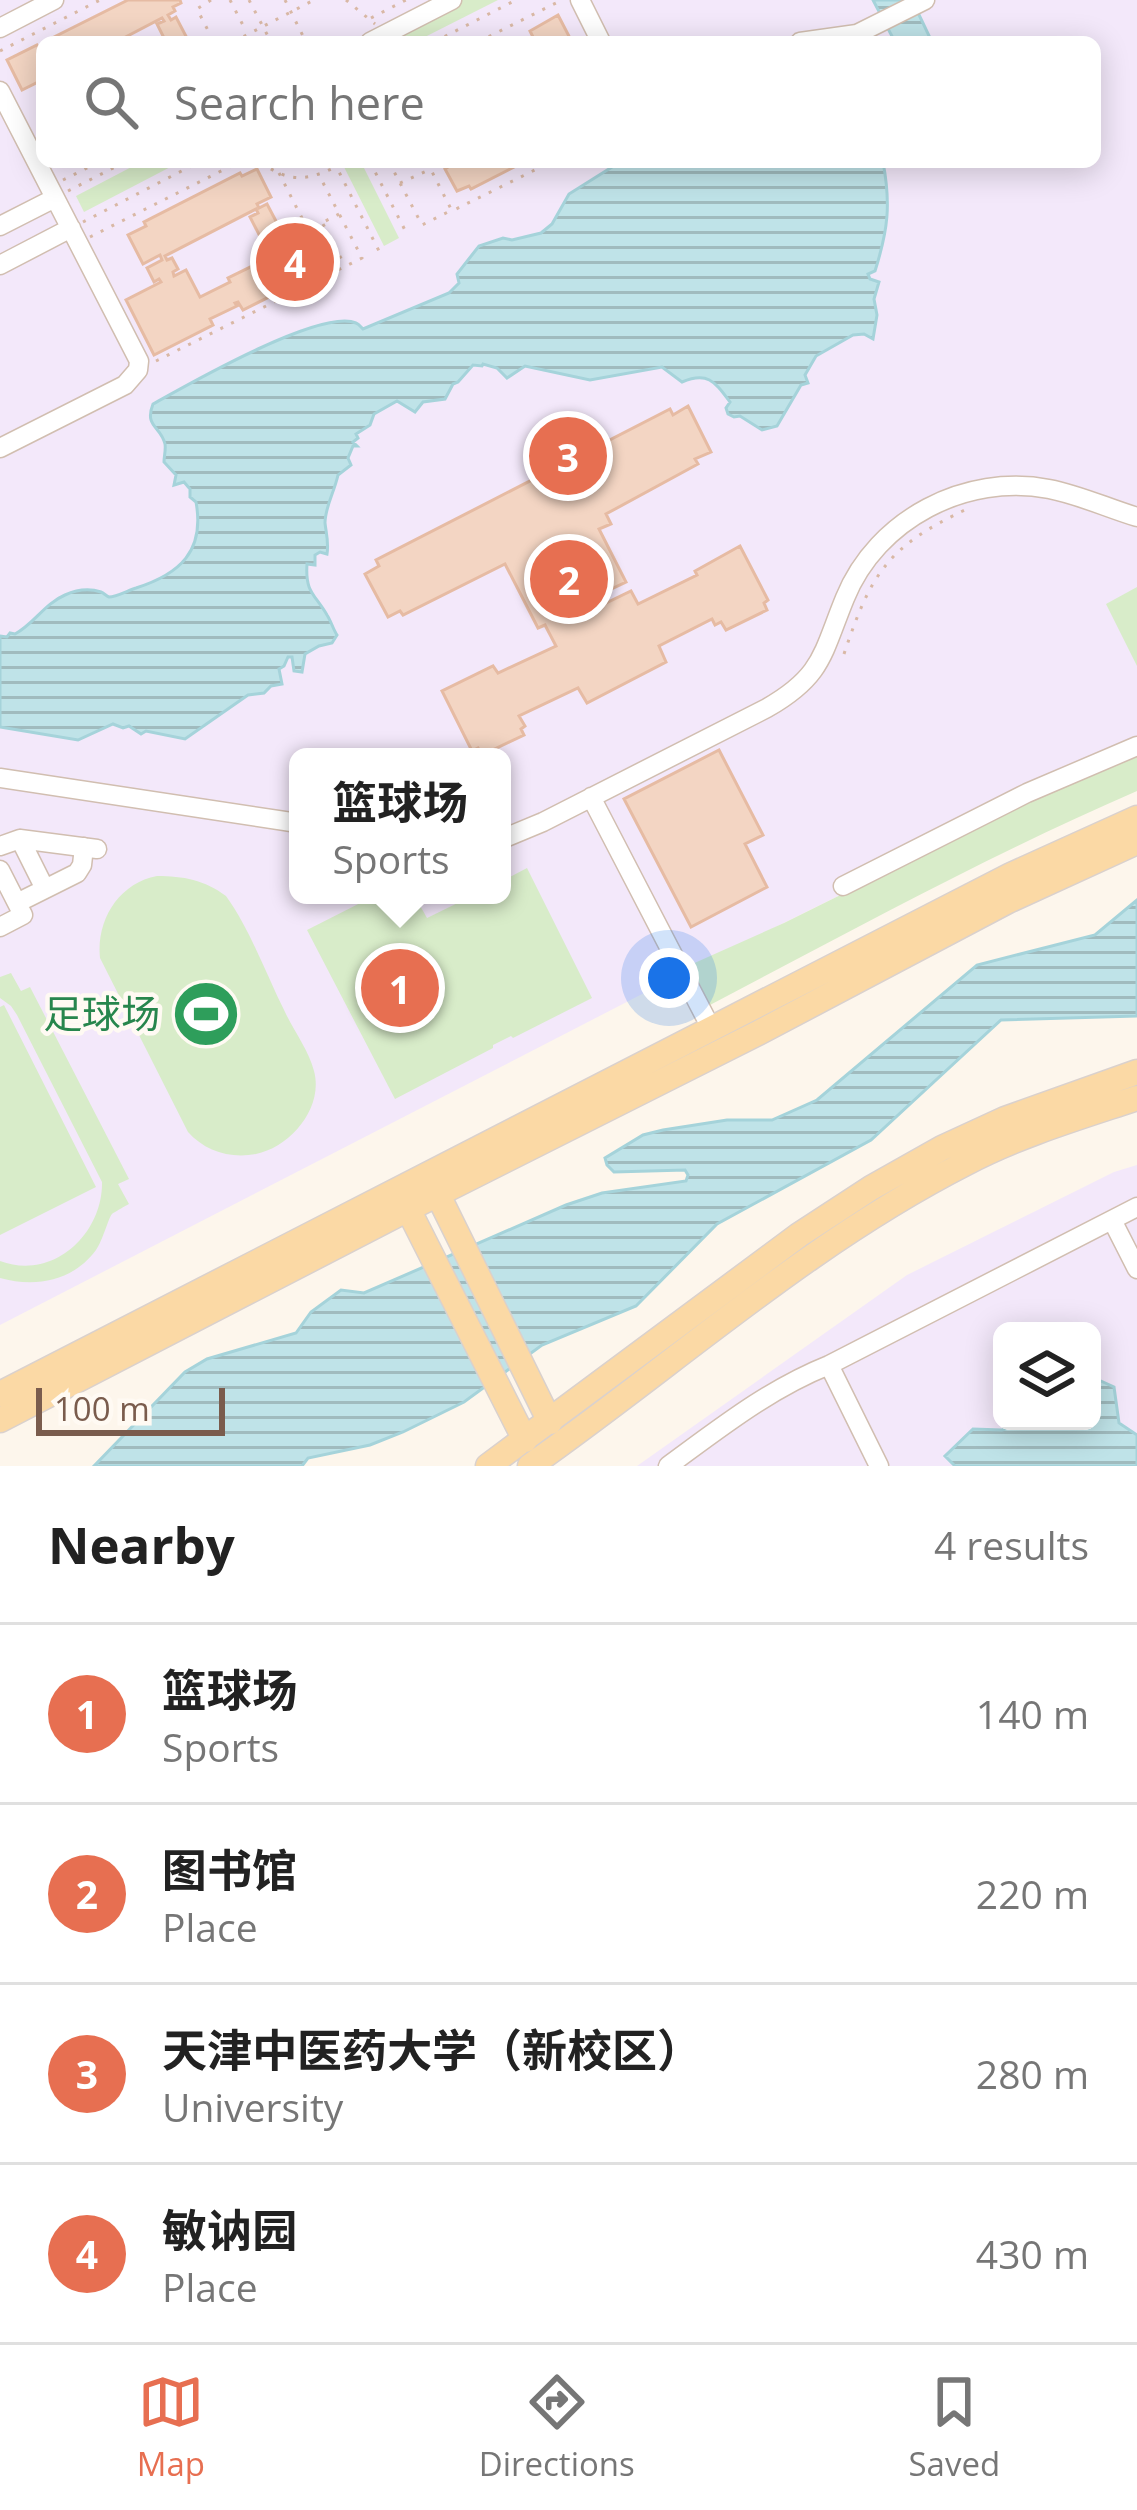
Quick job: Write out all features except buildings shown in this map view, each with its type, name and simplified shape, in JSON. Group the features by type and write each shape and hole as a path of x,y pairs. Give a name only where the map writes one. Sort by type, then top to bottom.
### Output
{"main road":[{"path":"0,1394 1011,875 1137,818"},
{"path":"0,1420 1008,901 1137,842"},
{"path":"826,972 1008,901"},
{"path":"488,1466 799,1235 871,1188 984,1128 1137,1072"},
{"path":"530,1466 812,1255 898,1200 970,1161 1137,1098"},
{"path":"438,1195 550,1422"},
{"path":"408,1209 525,1440"},
{"path":"0,1404 52,1369"}],"street":[{"path":"0,28 54,0"},
{"path":"382,36 452,0"},
{"path":"580,0 599,36"},
{"path":"843,36 876,26 925,0"},
{"path":"0,91 36,152"},
{"path":"0,448 125,385 140,362 70,228 46,168"},
{"path":"0,226 58,189"},
{"path":"0,265 70,228"},
{"path":"511,835 767,708 800,687 823,653 845,597 864,565 897,527 935,504 978,489 1023,485 1073,495 1137,518"},
{"path":"843,886 1027,793 1137,746"},
{"path":"0,778 289,823"},
{"path":"592,797 712,1030"},
{"path":"20,839 45,889"},
{"path":"0,846 20,839 90,848 77,873 17,903"},
{"path":"0,870 23,916 0,927"},
{"path":"1022,1140 1094,1087"},
{"path":"668,1466 799,1378 1137,1207"},
{"path":"1112,1220 1137,1269"},
{"path":"829,1366 879,1466"}],"path":[{"path":"0,51 100,0"},
{"path":"211,36 197,9 212,0"},
{"path":"230,0 247,33"},
{"path":"249,0 268,36"},
{"path":"285,0 304,36"},
{"path":"370,18 406,0"},
{"path":"446,36 516,0"},
{"path":"490,36 562,0"},
{"path":"242,36 310,1"},
{"path":"344,1 370,18 375,36"},
{"path":"58,189 90,168"},
{"path":"58,189 110,168"},
{"path":"70,228 187,168"},
{"path":"90,237 226,168"},
{"path":"271,168 304,179 329,168"},
{"path":"337,168 379,251"},
{"path":"373,168 408,236"},
{"path":"392,168 422,225 539,168"},
{"path":"400,183 430,169 452,211"},
{"path":"279,173 308,230 339,214"},
{"path":"138,370 362,258 319,175"},
{"path":"322,223 345,266"},
{"path":"844,654 875,577 896,553 919,534 978,506"}],"shaded area":[{"path":"0,0 1137,0 1137,751 683,973 0,1325"},
{"path":"1137,1165 1137,1466 637,1466 907,1275 1114,1172"}],"green space":[{"path":"462,0 498,0 427,36 392,36"},
{"path":"130,168 168,168 84,212 76,196"},
{"path":"345,168 364,168 399,238 384,246"},
{"path":"1137,587 1137,666 1106,604"},
{"path":"1137,751 1137,791 975,867 710,1005 690,965"},
{"path":"527,868 592,998 395,1099 307,930 358,904 419,904 427,918 456,904 511,904 511,876"},
{"name":"足球场","path":"157,876 193,880 226,896 312,1064 316,1085 309,1112 292,1134 269,1150 228,1154 210,1149 188,1132 100,958 102,930 113,905 132,886"},
{"path":"11,973 21,991 30,987 129,1179 118,1184 129,1204 112,1214 87,1261 65,1275 40,1282 0,1278 0,1261 38,1264 71,1248 94,1219 102,1182 17,1015 0,998 0,977"},
{"path":"4,1005 96,1187 0,1235 0,1007"}],"water":[{"path":"873,0 912,0 929,36 892,36"},
{"path":"610,168 884,168 885,230 875,271 868,274 879,282 873,339 853,335 816,356 805,375 808,383 801,385 777,426 762,430 728,414 730,402 710,380 682,382 662,367 590,380 525,366 507,378 497,368 473,365 445,399 423,402 415,412 397,401 374,414 370,425 356,434 353,442 357,446 348,458 351,465 338,475 326,511 327,554 320,552 315,565 307,564 309,587 337,635 332,643 305,654 302,672 294,671 292,657 288,657 279,669 282,684 248,695 185,739 141,734 113,724 78,740 0,727 0,636 15,634 69,593 92,590 112,597 152,582 177,568 193,547 196,502 184,482 174,485 176,475 164,462 165,444 152,422 153,404 285,337 339,321 363,329 449,293 479,246 541,233 552,224 569,194"},
{"path":"1137,900 1137,1016 1001,1020 871,1140 717,1224 636,1306 542,1345 464,1402 403,1432 370,1445 308,1458 302,1466 94,1466 185,1372 207,1359 296,1333 311,1312 341,1290 364,1293 566,1205 602,1193 686,1181 685,1170 614,1172 605,1158 643,1135 727,1120 772,1120 817,1100 977,965 1095,935"},
{"path":"1101,1381 1114,1387 1119,1423 1137,1435 1137,1466 955,1466 945,1456 973,1429 1101,1430"}],"place":[{"name":"敏讷园","path":"295,262"},
{"name":"天津中医药大学（新校区）","path":"568,456"},
{"name":"图书馆","path":"569,579"},
{"name":"篮球场","path":"400,988"},
{"name":"足球场","path":"206,1014"}]}
